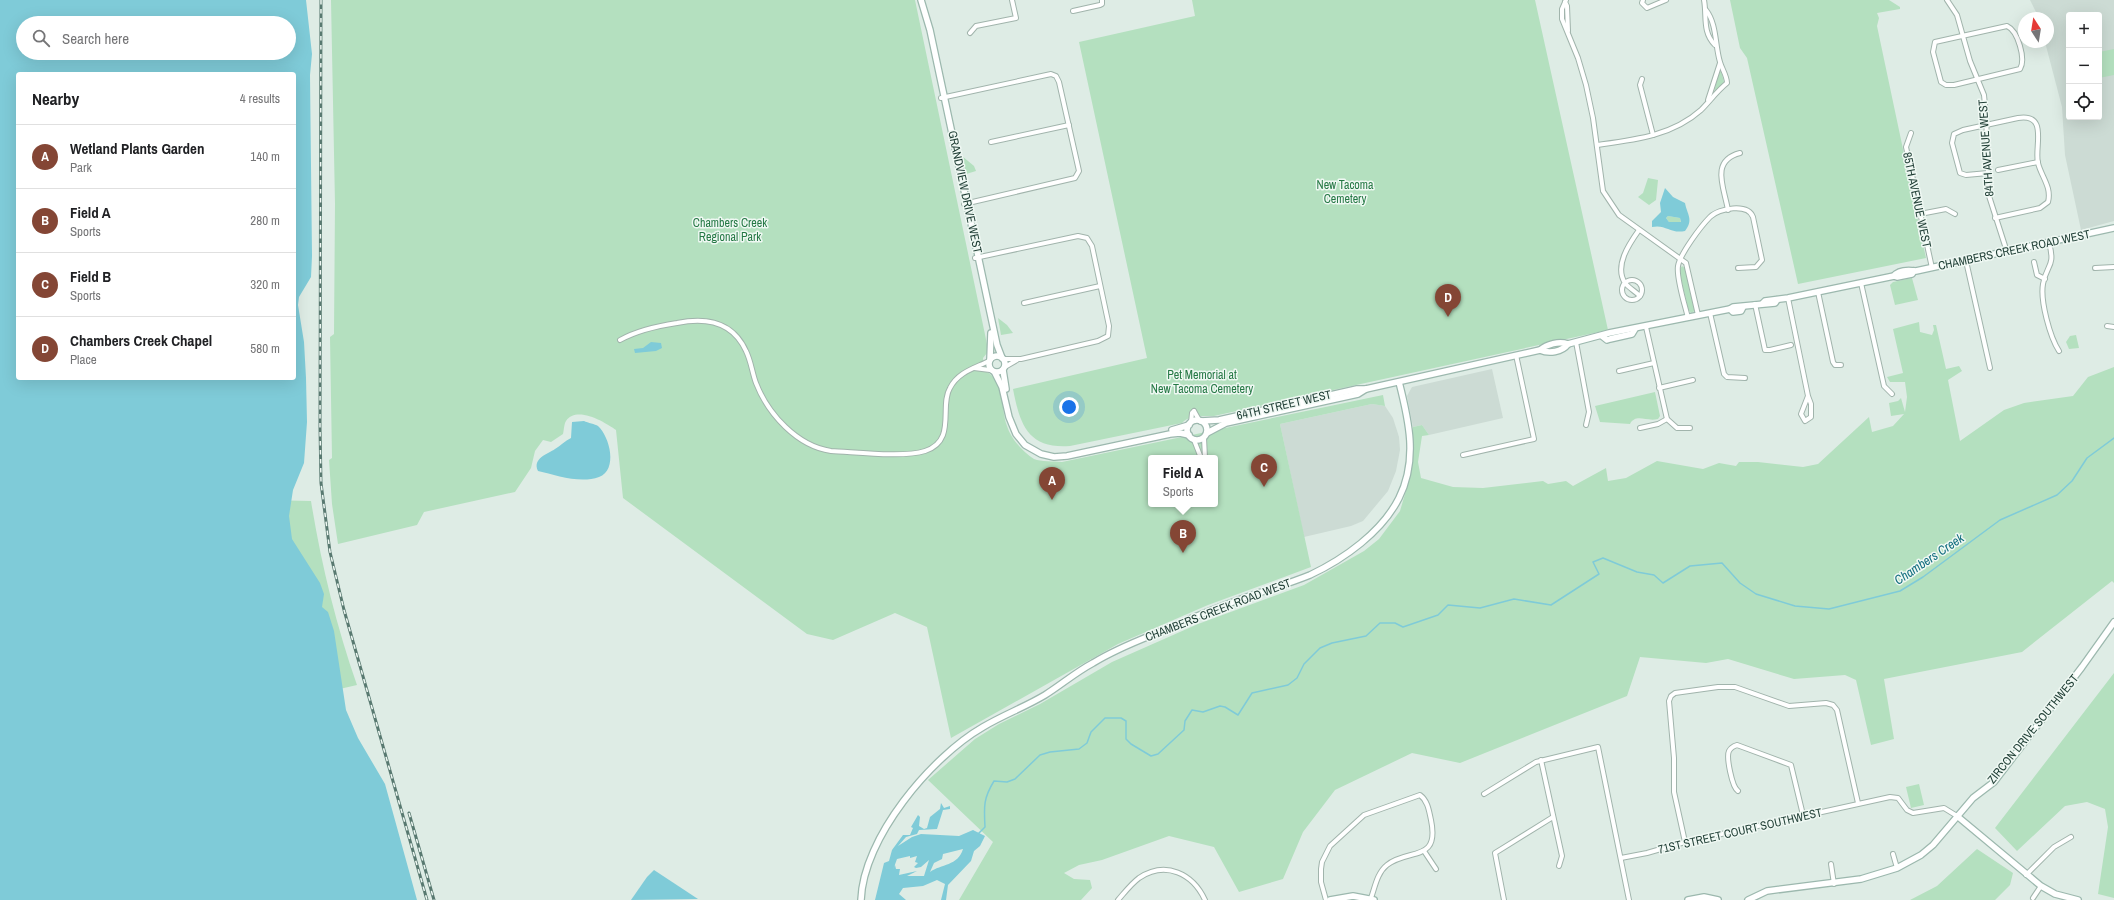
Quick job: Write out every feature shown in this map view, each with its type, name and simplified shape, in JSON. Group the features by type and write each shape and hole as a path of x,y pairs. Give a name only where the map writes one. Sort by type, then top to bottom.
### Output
{"street":[{"path":"970,33 976,26 1016,18 1012,0"},
{"path":"1643,0 1642,3 1647,8 1666,0"},
{"path":"1597,145 1653,135 1682,124 1708,103 1727,83 1720,62 1716,45 1716,37 1710,15 1706,10 1704,0"},
{"name":"84TH AVENUE WEST","path":"1947,0 1957,15 1964,35 1970,61 1985,100 1989,196 1995,218 2002,232 2007,252"},
{"path":"1073,10 1100,5 1103,1"},
{"path":"1566,1 1562,9 1562,19 1568,31 1586,85 1597,145 1601,183 1606,196 1619,215 1681,259 1687,265 1698,316"},
{"name":"GRANDVIEW DRIVE WEST","path":"923,2 928,26 927,31 943,98 965,204 997,345 1003,358 1004,368"},
{"path":"2000,26 2009,27 2014,31 2021,53 2021,68 2017,71 1954,85 1941,82 1933,48 1934,42 1964,35 2000,26"},
{"path":"1708,103 1720,62"},
{"path":"943,98 1045,74 1053,75 1059,82 1079,171 1077,176 1069,180 965,204"},
{"path":"1642,79 1640,85 1653,135"},
{"path":"1988,173 1966,175 1960,174 1956,163 1952,136 1961,130 2025,117 2034,121 2039,140 2038,162 2047,185 2049,199 2046,206 1995,218"},
{"path":"990,142 1069,125"},
{"name":"85TH AVENUE WEST","path":"1911,133 1906,147 1932,268"},
{"path":"1728,210 1721,169 1725,160 1729,156 1740,153"},
{"path":"1998,170 2038,162"},
{"path":"1688,318 1678,270 1681,259 1710,217 1728,210 1744,208 1752,214 1762,257 1760,263 1756,267 1738,268"},
{"path":"1920,214 1946,209 1955,214"},
{"name":"CHAMBERS CREEK ROAD WEST","path":"861,900 866,871 898,807 911,790 952,750 971,735 987,724 1030,704 1061,685 1091,663 1114,651 1242,599 1310,575 1337,560 1368,536 1390,512 1398,499 1407,476 1410,436 1399,382 1540,350 1544,346 1562,342 1568,344 1616,332 1730,310 1740,306 1743,307 1763,303 1765,301 1788,298 1894,276 1896,272 1911,269 1914,271 1932,268 2114,228"},
{"path":"1639,230 1628,246 1623,259 1623,274 1626,284 1640,296"},
{"path":"620,340 644,329 692,320 707,320 723,326 739,337 743,344 760,393 792,434 804,443 831,451 914,453 929,450 938,441 945,430 946,396 950,387 964,372 996,356 1020,359 1098,341 1108,336 1109,326 1092,246 1087,238 1074,236 977,258"},
{"path":"2049,242 2052,262 2045,279 2042,294 2054,343 2059,351"},
{"name":"GRANDVIEW DRIVE WEST","path":"977,258 992,338 990,360 992,371"},
{"path":"1966,261 1990,368"},
{"path":"2034,262 2037,275 2045,279"},
{"path":"2095,268 2114,267"},
{"path":"1631,281 1637,282 1642,287 1640,296 1632,300 1626,298 1623,289 1626,284 1631,281"},
{"path":"1861,283 1884,386 1892,394"},
{"path":"1024,303 1100,286"},
{"path":"1818,292 1833,362 1836,365 1841,366"},
{"path":"1788,298 1812,414 1811,417 1805,420 1802,418 1802,414 1808,396"},
{"path":"1755,304 1765,350 1791,345"},
{"path":"1710,313 1724,374 1727,377 1745,378"},
{"path":"2107,326 2114,327"},
{"path":"1646,327 1667,419 1677,428 1690,428"},
{"path":"1576,342 1590,412 1586,425"},
{"path":"1463,455 1534,439 1516,355"},
{"path":"974,368 992,371 1004,368 1020,359"},
{"path":"1618,371 1654,363"},
{"path":"1004,368 1015,426 1022,438 1036,450 1054,453 1072,452 1169,431 1200,420"},
{"path":"992,371 1002,387 1009,417 1016,434 1025,444 1048,456 1060,457 1180,433 1189,435 1194,440 1200,455"},
{"path":"1659,388 1693,380"},
{"name":"64TH STREET WEST","path":"1200,420 1219,420 1357,389 1366,389 1399,382"},
{"name":"64TH STREET WEST","path":"1205,436 1226,423 1358,394 1366,389"},
{"path":"1189,435 1188,428 1192,413 1194,411 1207,427 1205,436 1205,455"},
{"path":"1640,428 1658,424 1667,419"},
{"path":"1194,440 1205,436"},
{"name":"ZIRCON DRIVE SOUTHWEST","path":"1748,900 1768,891 1834,884 1861,879 1897,868 1921,855 1973,798 1994,782 2084,665 2114,622"},
{"path":"1685,842 1674,792 1674,758 1670,697 1678,693 1731,687 1789,706 1826,702 1832,705 1837,710 1858,803"},
{"path":"1738,791 1732,783 1728,753 1734,746 1740,745 1791,765 1803,815"},
{"path":"1484,794 1530,764 1541,760 1598,747 1629,900"},
{"path":"1541,760 1562,856 1559,866"},
{"path":"1326,900 1321,882 1321,869 1322,862 1330,846 1364,815 1420,795 1427,805 1433,834 1430,845 1424,851 1387,865 1379,876 1372,899 1353,896 1330,900"},
{"name":"71ST STREET COURT SOUTHWEST","path":"1621,858 1803,815 1893,796 1899,799 1907,810 1913,813 1944,808 1957,816"},
{"path":"1957,816 2041,886 2055,894 2078,900"},
{"path":"1504,900 1495,853 1554,817"},
{"path":"2026,875 2054,847 2071,837"},
{"path":"1424,851 1436,868"},
{"path":"1893,854 1897,868"},
{"path":"1831,864 1834,884"},
{"path":"1118,900 1141,876 1156,871 1165,870 1189,878 1197,886 1205,900"},
{"path":"2033,898 2041,886"},
{"path":"1688,900 1704,897 1718,900"}],"shaded area":[{"path":"2030,0 2114,0 2114,221 2081,230 2065,155 2062,107 2047,48 2054,48 2054,12 2036,12"},
{"path":"1492,369 1503,418 1429,435 1422,425 1413,427 1407,396 1412,387"},
{"path":"1372,404 1385,406 1393,418 1399,437 1400,450 1396,471 1388,491 1363,521 1351,526 1304,537 1280,424"}],"green space":[{"name":"Chambers Creek Regional Park","path":"331,0 915,0 987,344 987,353 983,358 985,371 992,375 999,388 1009,431 1014,440 1026,453 1037,460 1062,462 1383,395 1385,406 1372,404 1280,424 1311,567 1208,605 1118,644 951,738 927,627 895,613 833,640 807,634 623,498 616,430 606,423 591,417 577,415 571,417 565,422 563,434 551,442 543,440 535,451 531,468 515,492 424,512 417,525 338,544 332,504 329,460 332,458 330,337 334,334 335,204"},
{"name":"New Tacoma Cemetery","path":"1192,0 1535,0 1608,330 1214,416 1192,417 1182,423 1070,446 1056,446 1035,439 1023,424 1013,389 1147,358 1079,42 1195,16"},
{"path":"1730,0 1889,0 1900,7 1900,9 1877,13 1879,18 1877,26 1926,258 1798,284 1747,58 1740,48"},
{"path":"2114,49 2114,75 2102,77 2102,51"},
{"path":"1721,71 1724,82 1714,92 1719,72"},
{"path":"962,156 974,166 976,171 966,174"},
{"path":"1648,178 1658,180 1656,200 1649,205 1638,197 1643,193"},
{"path":"1668,216 1680,218 1681,223 1669,222 1666,218"},
{"path":"1682,266 1686,269 1695,309 1695,311 1691,313 1688,309 1679,270"},
{"path":"1912,278 1918,300 1895,305 1890,285 1893,282"},
{"path":"998,318 1007,325 1013,333 1001,335"},
{"path":"1919,322 1920,332 1932,335 1934,330 1933,325 1936,325 1946,369 1959,366 1962,371 1948,380 1960,441 2004,410 2024,403 2073,396 2088,377 2114,367 2114,583 2112,581 2022,652 1884,679 1894,739 1871,745 1856,680 1845,675 1794,679 1728,659 1706,663 1640,657 1627,696 1460,763 1412,753 1335,790 1303,832 1283,879 1239,892 1214,847 1169,836 1102,860 1079,865 1064,873 1074,879 1090,880 1092,888 1081,900 959,900 993,842 928,780 975,739 999,724 1040,704 1112,662 1198,624 1304,585 1364,551 1379,539 1400,511 1410,477 1413,427 1422,425 1429,435 1422,436 1418,462 1421,478 1453,487 1483,488 1543,481 1548,484 1566,481 1573,486 1606,468 1608,481 1626,478 1657,461 1703,469 1719,463 1736,466 1739,462 1758,462 1803,467 1818,464 1869,417 1872,432 1893,426 1904,414 1891,416 1889,403 1898,401 1901,398 1905,412 1907,397 1905,382 1890,382 1887,377 1903,373 1893,329"},
{"path":"2076,335 2079,348 2069,349 2066,342 2070,336"},
{"path":"1655,392 1660,416 1658,419 1649,420 1638,418 1630,424 1600,422 1595,406"},
{"path":"266,500 311,501 319,547 330,594 342,640 357,685 318,694"},
{"path":"2114,673 2114,898 2098,894 2108,827 2105,809 2087,802 2065,806 2017,851 1995,828"},
{"path":"1919,784 1924,805 1911,808 1906,787"},
{"path":"1977,849 2013,873 2010,885 1995,900 1910,900 1937,886"}],"water":[{"path":"0,0 306,0 312,54 310,75 312,256 311,277 299,297 298,305 304,342 307,422 304,463 293,490 289,516 292,539 320,583 324,594 322,607 328,612 334,631 346,710 358,738 385,784 417,900 0,900"},
{"path":"1665,188 1673,197 1685,203 1689,217 1689,224 1685,231 1680,232 1657,226 1652,227 1652,221 1661,212 1660,203","holes":["1668,216 1680,218 1681,222 1669,222 1666,218"]},
{"path":"651,342 661,343 662,348 656,351 635,353 634,349 643,348"},
{"path":"584,421 598,426 609,445 609,468 605,473 599,477 584,480 538,471 537,463 542,457 571,438 572,422"},
{"path":"941,803 944,808 950,806 950,809 943,810 937,829 919,830 917,834 906,837 898,846 912,837 921,834 959,836 973,830 985,836 980,846 974,851 971,861 948,885 946,900 941,900 945,884 937,880 923,886 903,888 899,894 906,900 875,900 884,863 889,861 892,850 903,835 910,835 913,828 911,827 918,815 920,817 919,826 924,829 927,828 930,817 940,809","holes":["963,849 961,855 953,862 930,872 934,863 942,859 943,854","910,856 910,858 917,856 915,862 918,863 914,867 916,868 921,867 929,860 924,876 907,876 917,871 899,875 900,869 896,869 895,865 893,870 897,859"]},
{"path":"654,870 698,899 631,900 647,877"}],"waterway":[{"name":"Chambers Creek","path":"978,834 985,827 985,803 994,781 1007,782 1015,779 1040,755 1050,752 1079,749 1087,743 1091,732 1105,718 1121,718 1126,721 1126,739 1131,744 1151,756 1158,754 1184,730 1185,721 1192,710 1203,712 1220,706 1225,707 1238,715 1252,693 1288,685 1297,678 1304,664 1320,648 1332,643 1366,636 1380,623 1395,623 1403,627 1438,615 1448,605 1480,608 1514,599 1551,605 1599,574 1593,562 1603,558 1637,572 1654,575 1663,583 1690,566 1722,563 1740,583 1756,594 1795,606 1829,609 1900,591 1923,577 2000,520 2057,495 2072,481 2087,458 2114,438"}],"railway":[{"path":"321,0 321,483 330,552 344,610 427,900"},
{"path":"409,813 434,900"}],"place":[{"name":"Chambers Creek Chapel","path":"1448,317"},
{"name":"Field B","path":"1264,487"},
{"name":"Wetland Plants Garden","path":"1052,500"},
{"name":"Field A","path":"1183,553"}],"park label":[{"name":"Pet Memorial at New Tacoma Cemetery","path":"1202,382"}]}
